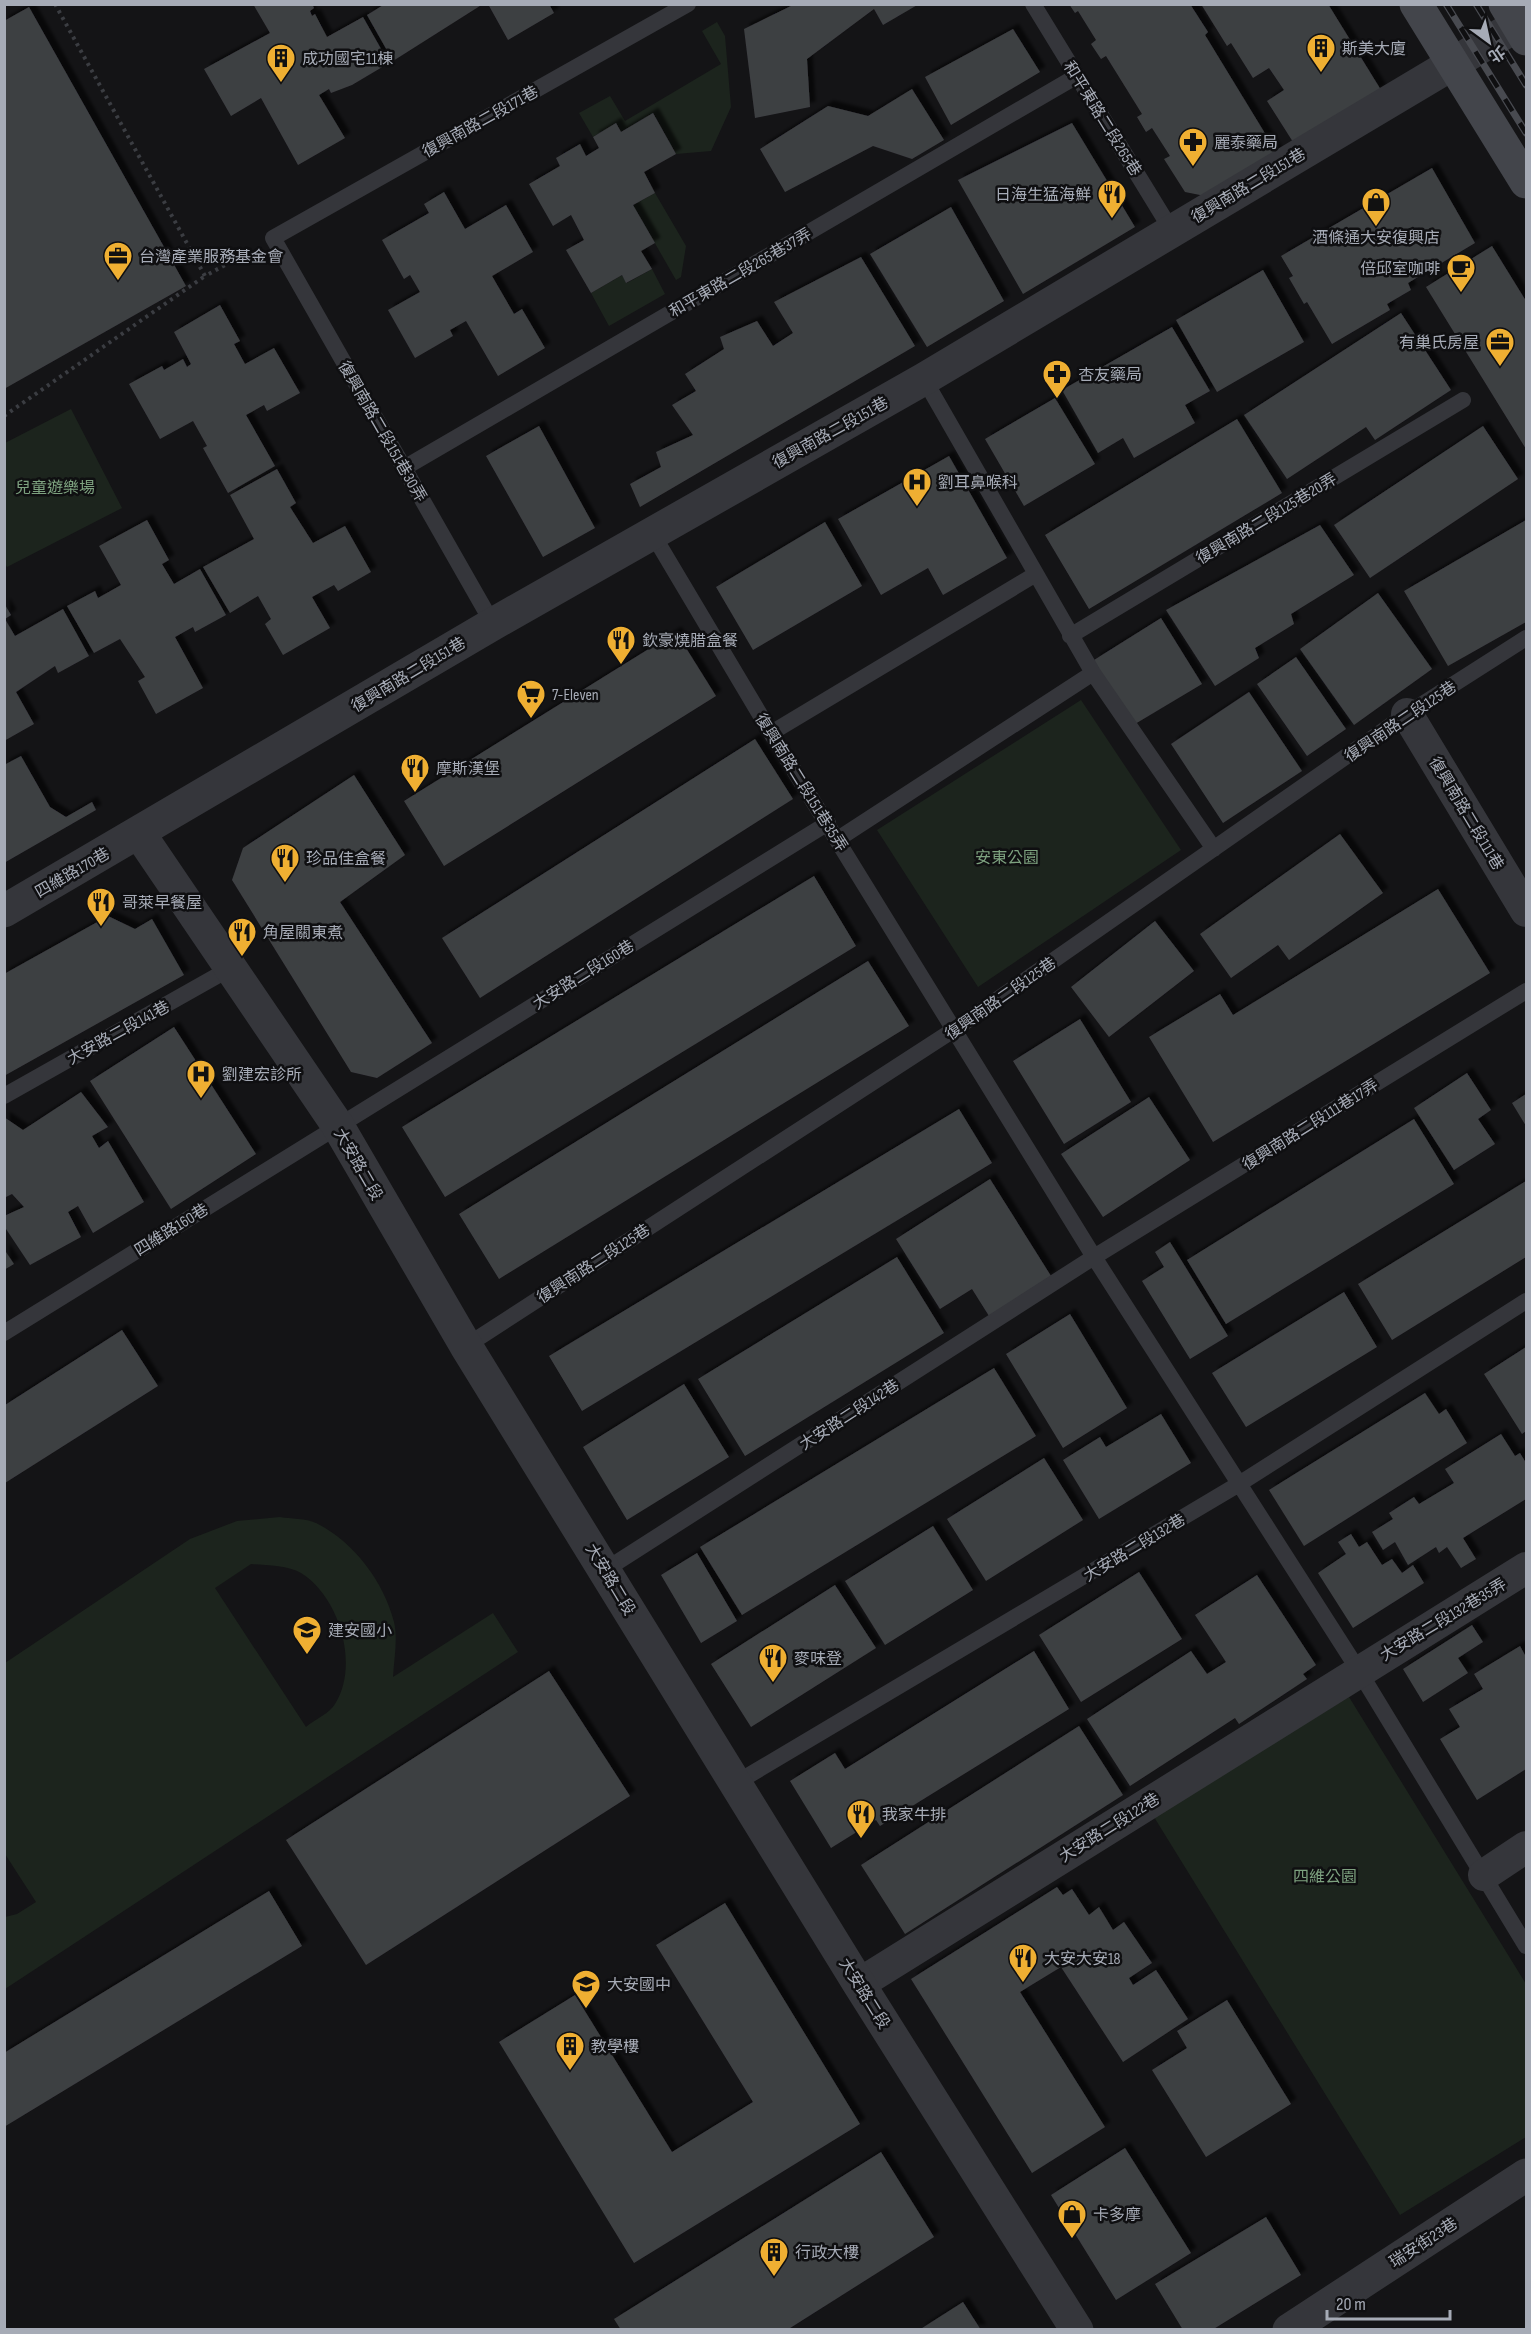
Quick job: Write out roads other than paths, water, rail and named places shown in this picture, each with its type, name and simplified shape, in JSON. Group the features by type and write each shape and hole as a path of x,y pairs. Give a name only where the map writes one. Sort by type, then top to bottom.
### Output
{"main road":[{"path":"1416,4 1527,182"}],"street":[{"name":"復興南路二段151巷","path":"139,833 493,624 924,379 1519,22"},
{"name":"復興南路二段111巷","path":"1407,714 1527,911"},
{"name":"四維路170巷","path":"4,911 139,833"},
{"name":"大安路二段","path":"139,833 176,892 231,968 338,1126 466,1346 859,1984 1077,2330"},
{"name":"大安路二段132巷35弄","path":"1359,1671 1527,1568"},
{"name":"大安路二段122巷","path":"859,1984 1359,1671"},
{"path":"1484,1875 1527,1847"},
{"name":"瑞安街23巷","path":"1289,2330 1527,2175"}],"lane":[{"name":"復興南路二段171巷","path":"273,238 688,4"},
{"name":"和平東路二段265巷","path":"1034,4 1172,231"},
{"name":"和平東路二段265巷37弄","path":"404,468 1077,76"},
{"name":"復興南路二段151巷30弄","path":"273,238 493,624"},
{"path":"924,379 1070,636 1093,673 1215,849"},
{"name":"復興南路二段125巷20弄","path":"1070,636 1463,400"},
{"name":"復興南路二段151巷35弄","path":"652,533 771,733 1094,1257 1359,1671 1527,1946"},
{"path":"771,733 1036,574"},
{"name":"復興南路二段125巷","path":"466,1346 955,1029 1407,714 1527,638"},
{"path":"838,839 1093,673"},
{"name":"大安路二段160巷","path":"338,1126 828,823"},
{"name":"大安路二段141巷","path":"4,1096 231,968"},
{"name":"復興南路二段111巷17弄","path":"1094,1257 1527,991"},
{"name":"四維路160巷","path":"4,1333 338,1126"},
{"name":"大安路二段142巷","path":"605,1570 1094,1257"},
{"name":"大安路二段132巷","path":"736,1783 1239,1484 1527,1301"}],"railway":[{"path":"1446,4 1526,133"},
{"path":"1476,4 1526,85"}],"place":[{"name":"斯美大廈","path":"1321,74"},
{"name":"成功國宅11棟","path":"281,84"},
{"name":"麗泰藥局","path":"1193,168"},
{"name":"日海生猛海鮮","path":"1112,220"},
{"name":"酒條通大安復興店","path":"1376,228"},
{"name":"台灣產業服務基金會","path":"118,282"},
{"name":"倍邱室咖啡","path":"1461,294"},
{"name":"有巢氏房屋","path":"1500,368"},
{"name":"杏友藥局","path":"1057,400"},
{"name":"劉耳鼻喉科","path":"917,508"},
{"name":"欽豪燒腊盒餐","path":"621,666"},
{"name":"7-Eleven","path":"531,720"},
{"name":"摩斯漢堡","path":"415,794"},
{"name":"珍品佳盒餐","path":"285,884"},
{"name":"哥萊早餐屋","path":"101,928"},
{"name":"角屋關東煮","path":"242,958"},
{"name":"劉建宏診所","path":"201,1100"},
{"name":"建安國小","path":"307,1656"},
{"name":"麥味登","path":"773,1684"},
{"name":"我家牛排","path":"861,1840"},
{"name":"大安大安18","path":"1023,1984"},
{"name":"大安國中","path":"586,2010"},
{"name":"教學樓","path":"570,2072"},
{"name":"卡多摩","path":"1072,2240"},
{"name":"行政大樓","path":"774,2278"}],"park label":[{"name":"兒童遊樂場","path":"55,487"},
{"name":"安東公園","path":"1007,857"},
{"name":"四維公園","path":"1325,1876"}]}
